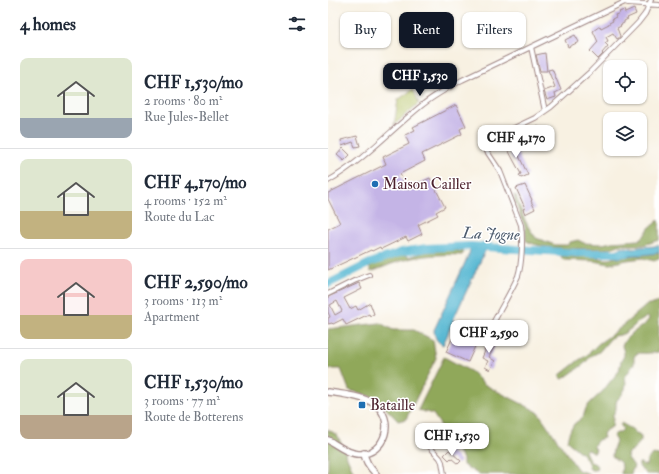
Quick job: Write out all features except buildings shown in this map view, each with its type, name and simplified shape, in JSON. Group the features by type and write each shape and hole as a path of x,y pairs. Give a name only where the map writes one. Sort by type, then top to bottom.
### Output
{"main road":[{"path":"328,392 354,397 368,401 377,406 383,413 387,429 384,438 377,447 364,454 352,453 328,440"},
{"path":"364,454 368,465 376,474"}],"street":[{"path":"328,181 355,163 429,100 462,80 627,1 628,3 650,2 659,5"},
{"path":"490,329 518,276 521,260 522,238 521,225 500,171 487,153 487,142 536,118 560,99 590,72 631,31 645,14 650,2"},
{"path":"532,47 546,111"},
{"path":"328,294 369,275"},
{"path":"419,435 440,458 444,474"}],"green space":[{"path":"413,89 419,103 394,125 398,100"},
{"path":"514,195 516,196 529,228 536,238 555,245 568,245 570,242 578,240 584,243 602,244 639,240 644,236 649,228 659,220 659,240 644,245 619,245 604,249 553,248 534,244 526,241 525,227 515,202"},
{"path":"454,250 464,252 462,255 437,255 412,258 396,262 371,272 369,266 375,262 401,254 409,257 424,252"},
{"path":"659,253 659,259 654,261 643,258 610,264 593,261 564,260 561,256 590,256 610,259"},
{"path":"659,301 659,352 638,353 634,357 634,364 625,377 625,389 616,403 612,427 606,430 603,434 604,438 598,440 594,445 596,449 595,452 587,449 585,451 590,462 595,464 597,467 595,470 591,470 584,456 567,441 569,433 574,424 583,417 586,408 590,403 603,391 619,371 621,361 624,356 622,346 625,340 645,324 649,319 648,317 637,323 625,333 614,336 599,352 591,356 584,364 563,379 560,375 586,356 598,344 615,332 648,304 654,304"},
{"path":"380,323 393,330 414,330 433,340 436,358 406,419 398,421 376,398 349,390 341,369 328,368 328,329"},
{"path":"444,357 472,372 484,384 538,412 578,470 590,474 478,474 463,465 463,459 433,414 418,410"},
{"path":"621,423 632,429 641,437 641,441 627,455 634,466 631,474 621,474 621,464 612,456 616,441 613,436 623,429 620,424"},
{"path":"328,429 338,436 353,471 357,474 328,474"},
{"path":"652,454 659,455 659,474 646,474 639,467 639,463 646,465 646,462"}],"water":[{"path":"659,245 659,253 616,257 616,250 620,248 627,247 633,249"},
{"path":"471,246 487,247 443,345 436,339 434,330 469,254"}],"waterway":[{"name":"La Jogne","path":"328,284 370,263 402,252 427,248 471,246 577,253 626,253"}],"place":[{"name":"Maison Cailler","path":"375,184"},
{"name":"Bataille","path":"362,405"}]}
